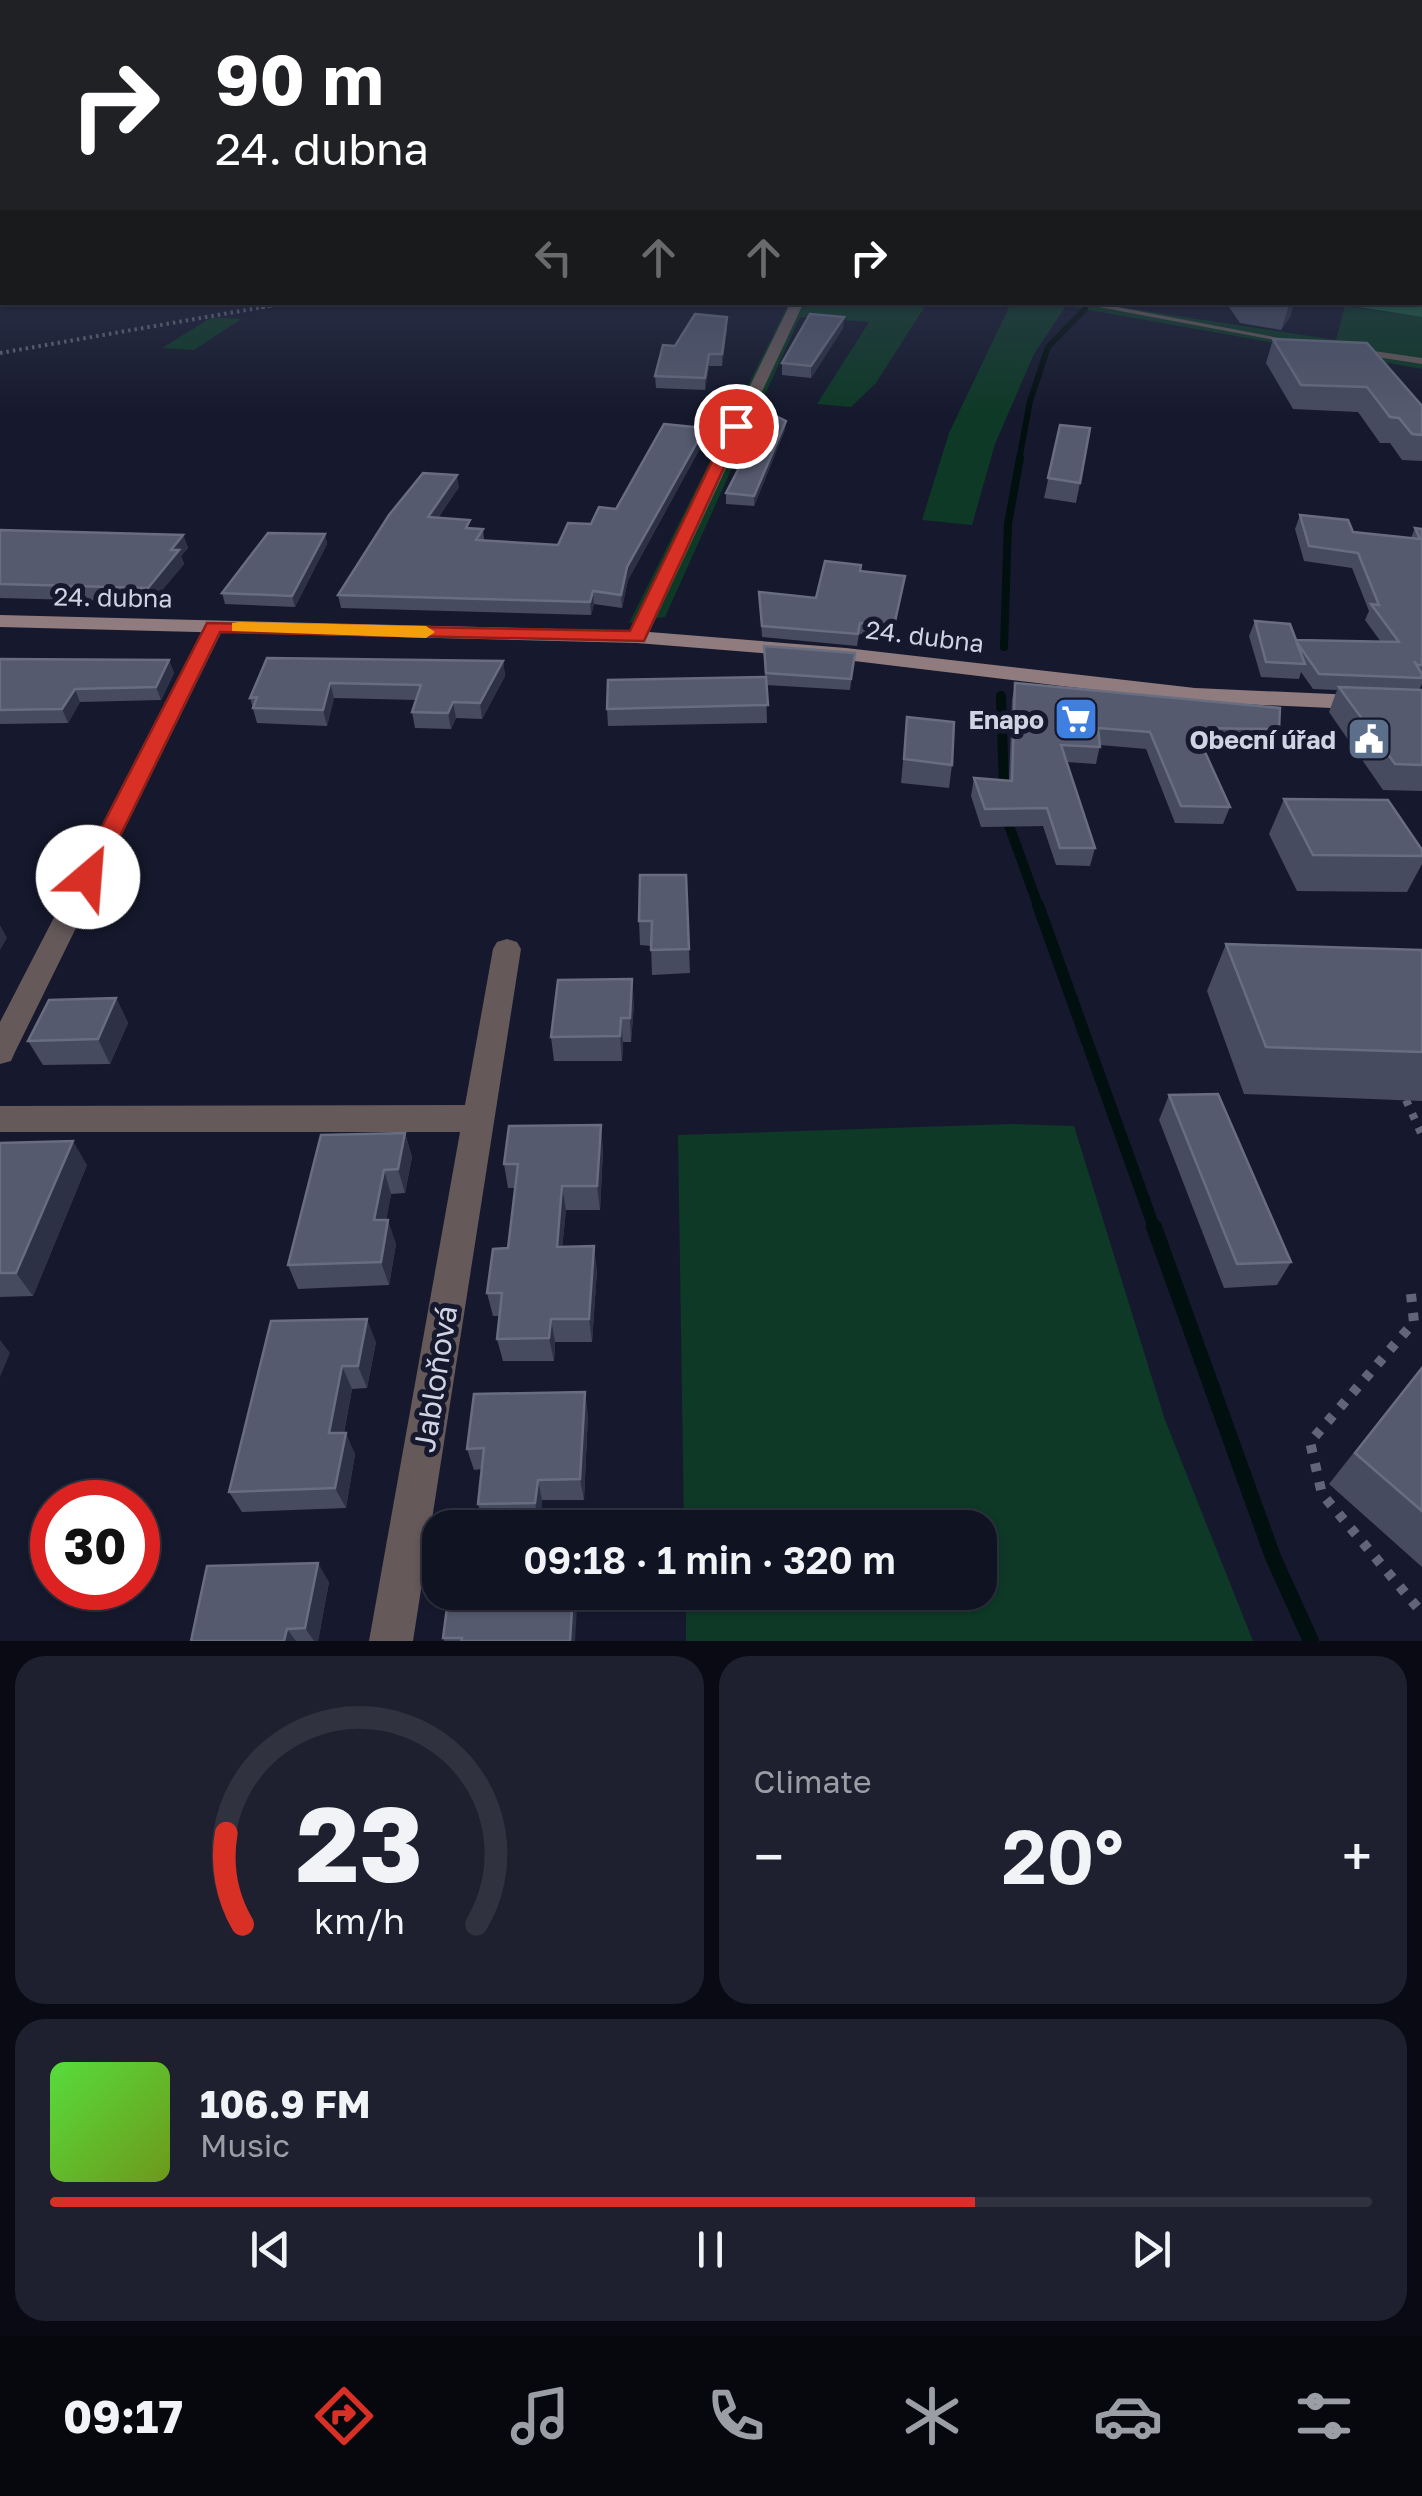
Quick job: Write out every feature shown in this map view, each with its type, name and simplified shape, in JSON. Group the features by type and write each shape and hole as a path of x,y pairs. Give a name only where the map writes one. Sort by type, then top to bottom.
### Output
{"main road":[{"name":"24. dubna","path":"0,621 637,637 846,654 1212,696 1422,705"}],"street":[{"path":"637,637 794,309"},
{"path":"0,1052 9,1016 214,627"},
{"name":"Jabloňová","path":"391,1641 506,948"},
{"path":"0,1119 478,1118"}],"lane":[{"path":"1092,305 1310,344"},
{"path":"1348,350 1422,361"}],"path":[{"path":"0,353 276,305"},
{"path":"1406,1100 1422,1135"},
{"path":"1411,1294 1414,1322 1310,1442 1322,1494 1422,1613"}],"green space":[{"path":"788,305 926,305 876,383 851,407 817,404 869,322 800,317 665,617 629,623"},
{"path":"1010,305 1116,305 1336,340 1345,306 1422,317 1422,369 1066,306 1034,354 995,444 972,525 922,520 949,433"},
{"path":"1346,305 1422,305 1422,317"},
{"path":"212,317 241,319 194,350 162,348"},
{"path":"1011,1124 1074,1126 1165,1420 1253,1641 686,1641 686,1610 997,1610 997,1510 684,1510 678,1135"}],"building":[{"path":"695,314 727,317 722,354 709,354 705,378 655,376 663,345 675,346"},
{"path":"810,314 844,317 811,366 782,363"},
{"path":"1273,339 1367,343 1422,406 1422,435 1412,434 1399,418 1390,417 1367,387 1301,385"},
{"path":"768,412 786,421 754,496 726,493"},
{"path":"664,424 705,428 627,567 621,595 593,591 590,602 338,595 389,515 423,473 457,475 428,517 470,520 466,528 483,529 476,540 558,545 568,523 591,524 599,507 616,509"},
{"path":"1060,425 1090,428 1080,483 1048,478"},
{"path":"1300,515 1348,520 1353,532 1420,539 1415,528 1422,529 1422,665 1414,661 1422,678 1319,674 1296,641 1305,664 1266,662 1255,621 1290,624 1296,640 1399,642 1371,604 1379,605 1358,553 1309,546"},
{"path":"0,530 183,535 171,550 179,550 148,588 0,584"},
{"path":"268,533 325,534 292,596 222,593"},
{"path":"825,561 861,565 860,571 905,576 894,626 860,623 858,634 762,626 759,592 816,598"},
{"path":"764,646 855,653 851,679 766,673"},
{"path":"267,658 503,661 480,703 453,702 448,713 412,712 421,685 330,683 323,710 253,708 257,697 250,698"},
{"path":"0,659 169,660 156,687 75,689 62,709 0,710"},
{"path":"766,677 768,705 607,709 608,680"},
{"path":"1015,683 1280,708 1279,729 1194,728 1230,807 1181,806 1150,732 1098,728 1100,747 1061,745 1095,848 1060,848 1047,808 985,809 974,778 1012,781"},
{"path":"1339,687 1422,690 1422,765 1395,764"},
{"path":"907,717 954,722 952,765 904,759"},
{"path":"1284,799 1388,800 1422,850 1422,856 1313,855"},
{"path":"640,875 686,875 689,949 651,950 652,921 639,921"},
{"path":"1226,944 1422,950 1422,1052 1266,1047"},
{"path":"632,979 630,1018 621,1018 620,1036 551,1037 558,980"},
{"path":"116,998 98,1039 28,1041 49,1000"},
{"path":"1218,1094 1291,1262 1237,1264 1169,1095"},
{"path":"601,1125 597,1186 562,1186 557,1247 594,1246 589,1319 551,1319 549,1338 497,1339 502,1293 487,1293 493,1249 508,1248 518,1164 504,1164 509,1126"},
{"path":"405,1133 398,1169 384,1170 374,1220 388,1220 381,1262 288,1265 321,1135"},
{"path":"73,1141 16,1273 0,1273 0,1143"},
{"path":"367,1319 358,1366 342,1366 329,1433 346,1433 335,1488 229,1492 271,1321"},
{"path":"1422,1368 1422,1511 1355,1453"},
{"path":"585,1392 580,1479 538,1480 535,1503 478,1504 484,1448 467,1449 474,1394"},
{"path":"318,1563 305,1628 287,1629 284,1641 191,1641 207,1566"},
{"path":"447,1610 572,1610 570,1641 443,1638"}],"waterway":[{"path":"1019,460 1030,401 1048,347 1085,309"},
{"path":"1004,647 1008,524 1020,458"},
{"path":"1001,696 1004,790"},
{"path":"1006,817 1039,908"},
{"path":"1038,905 1155,1230"},
{"path":"1154,1227 1273,1557 1311,1641"}],"slow traffic":[{"path":"239,627 426,632"}],"place":[{"name":"Enapo","path":"1076,719"},
{"name":"Obecní úřad","path":"1369,739"}],"route":[{"path":"88,877 214,627 637,637 736,426"}]}
